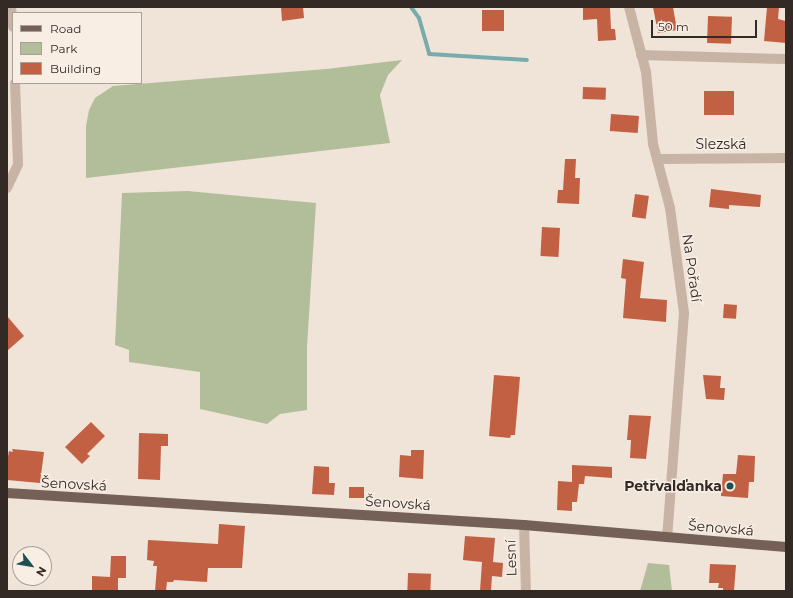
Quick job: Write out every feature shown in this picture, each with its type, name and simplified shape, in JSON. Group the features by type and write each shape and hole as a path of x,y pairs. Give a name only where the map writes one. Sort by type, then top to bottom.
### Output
{"main road":[{"name":"Šenovská","path":"7,493 524,525 786,547"}],"street":[{"path":"11,7 12,17"},
{"name":"Na Pořadí","path":"629,7 646,72 657,159 670,208 684,313 674,487 667,537"},
{"path":"641,55 786,59"},
{"path":"7,188 18,164 15,84"},
{"name":"Slezská","path":"657,159 786,158"},
{"name":"Lesní","path":"524,525 526,591"}],"green space":[{"path":"402,60 388,75 380,95 390,143 86,178 86,126 89,110 95,98 113,86 326,69"},
{"path":"188,191 316,203 307,347 307,410 280,414 267,424 200,409 200,372 129,362 129,350 115,345 122,193"},
{"path":"648,563 669,565 672,591 640,591"}],"building":[{"path":"281,7 303,7 304,18 282,21"},
{"path":"583,7 610,7 611,29 615,29 616,40 598,41 597,19 583,20"},
{"path":"653,7 673,7 677,30 658,33"},
{"path":"767,7 779,7 778,19 786,21 786,43 764,41"},
{"path":"482,10 504,10 504,31 482,31"},
{"path":"708,16 732,17 731,44 707,43"},
{"path":"583,87 606,88 606,100 583,99"},
{"path":"704,91 734,91 734,115 704,115"},
{"path":"611,114 639,116 638,133 610,131"},
{"path":"565,159 576,159 575,178 580,178 579,204 557,203 558,190 563,190"},
{"path":"711,189 761,195 760,207 729,205 729,209 709,207"},
{"path":"635,194 649,196 646,219 632,217"},
{"path":"542,227 560,228 558,257 540,256"},
{"path":"623,259 644,262 640,298 667,300 666,322 623,318 626,279 621,278"},
{"path":"724,304 737,305 736,319 723,318"},
{"path":"7,316 24,336 7,351"},
{"path":"494,375 520,377 515,435 511,435 510,438 489,436"},
{"path":"703,375 721,376 720,388 725,388 724,400 706,399"},
{"path":"629,415 651,416 646,459 630,458 631,440 627,440"},
{"path":"91,422 105,436 87,454 90,456 82,464 65,447"},
{"path":"139,433 168,434 168,446 161,446 160,480 138,479"},
{"path":"12,449 44,452 40,483 7,480 7,462 9,451 13,452"},
{"path":"411,450 424,450 423,479 399,477 400,455 411,456"},
{"path":"738,455 755,456 754,482 749,482 748,498 721,496 723,474 736,474"},
{"path":"572,465 612,467 612,478 585,476 584,484 579,484 577,502 572,502 572,511 557,510 558,481 572,482"},
{"path":"314,466 329,467 329,483 335,483 334,495 312,494"},
{"path":"349,487 364,487 364,498 349,498"},
{"path":"219,524 245,526 242,568 208,568 207,582 174,580 173,582 167,582 166,591 155,591 157,566 153,566 154,561 147,560 148,540 218,544"},
{"path":"465,536 495,538 493,562 503,563 502,577 492,576 491,591 480,591 482,562 463,560"},
{"path":"111,556 126,556 126,578 118,578 118,591 92,591 92,576 110,577"},
{"path":"710,564 736,565 734,591 723,591 723,588 718,588 719,583 709,583"},
{"path":"408,573 431,574 430,591 407,591"}],"waterway":[{"path":"411,7 419,18 429,54 527,60"}],"place":[{"name":"Petřvalďanka","path":"730,486"}]}
